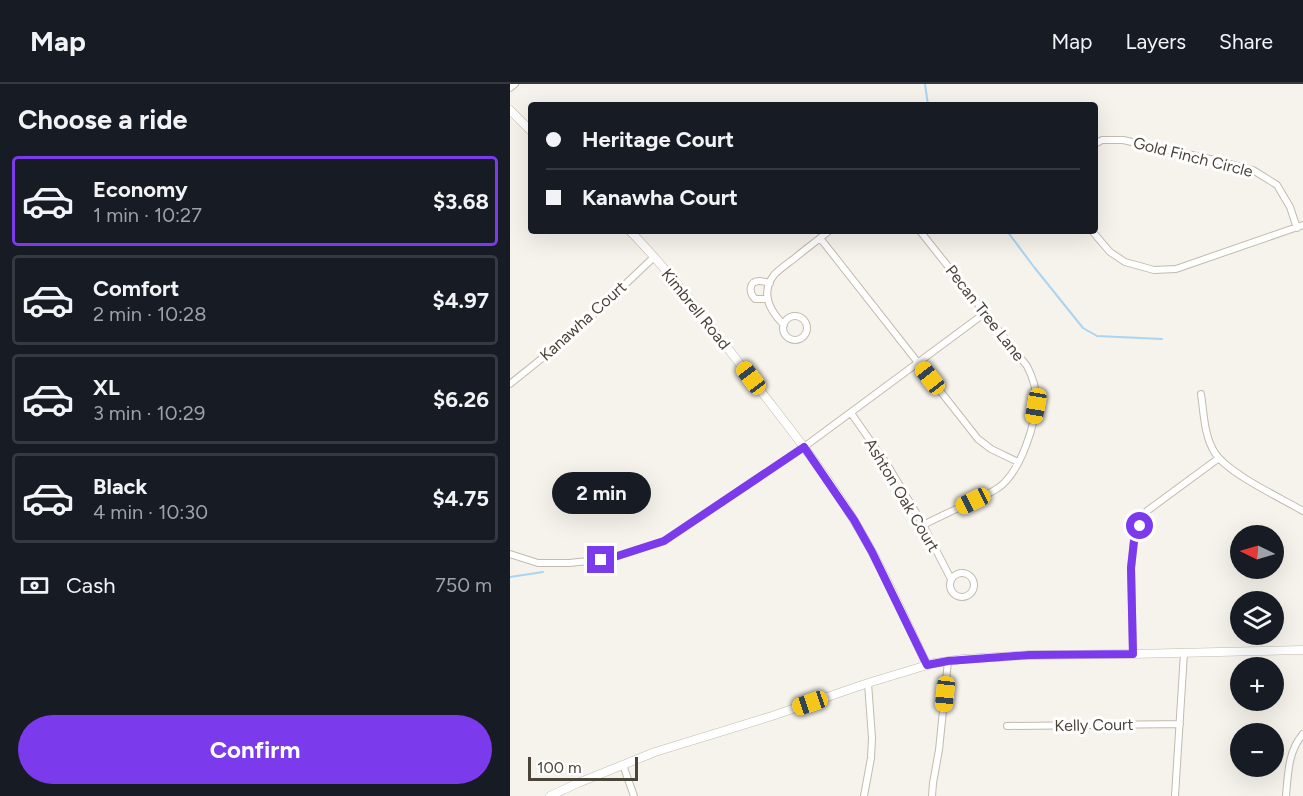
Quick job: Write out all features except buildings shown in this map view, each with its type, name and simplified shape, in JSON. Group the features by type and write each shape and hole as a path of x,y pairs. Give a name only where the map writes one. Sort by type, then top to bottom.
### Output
{"street":[{"path":"510,88 514,84"},
{"path":"510,110 528,128"},
{"name":"Gold Finch Circle","path":"1098,142 1102,140 1123,140 1253,170 1277,185 1300,226"},
{"path":"1094,234 1110,252 1125,262 1154,270 1176,268 1300,226"},
{"name":"Kimbrell Road","path":"633,234 654,256 711,326 804,447 854,520 927,665"},
{"path":"784,325 770,308 768,300 770,283 777,272 825,234"},
{"name":"Pecan Tree Lane","path":"922,234 1027,366 1035,386 1036,406 1026,444 1006,482 999,488 923,525"},
{"path":"820,238 978,439 991,449 1018,462"},
{"name":"Kanawha Court","path":"510,384 576,331 654,256"},
{"path":"768,300 758,300 753,297 750,288 756,282 770,283"},
{"path":"510,554 538,563 569,563 608,559 664,541 804,447 985,313"},
{"path":"798,316 805,320 808,327 803,338 795,341 785,335 784,325 790,317 798,316"},
{"path":"1201,394 1206,432 1219,458 1232,470 1303,511"},
{"name":"Ashton Oak Court","path":"851,413 888,466 923,525 951,579 950,588 958,596 966,597 972,592 973,580 968,574 955,574 951,579"},
{"path":"1133,654 1131,568 1134,541 1147,511 1219,458"},
{"path":"550,796 655,752 927,665 948,661 1029,655 1303,650"},
{"path":"1175,796 1184,653"},
{"path":"932,796 948,661"},
{"path":"864,796 872,738 868,683"},
{"name":"Kelly Court","path":"1007,726 1180,724"},
{"path":"1286,796 1290,761 1294,748 1303,734"},
{"path":"623,765 634,796"}],"waterway":[{"path":"925,84 928,102"},
{"path":"1009,234 1083,328 1097,336 1162,339"},
{"path":"510,577 543,572"}],"route":[{"path":"601,560 664,541 804,447 854,520 889,585 927,665 948,661 1029,655 1133,654 1131,568 1134,541 1140,526"}]}
